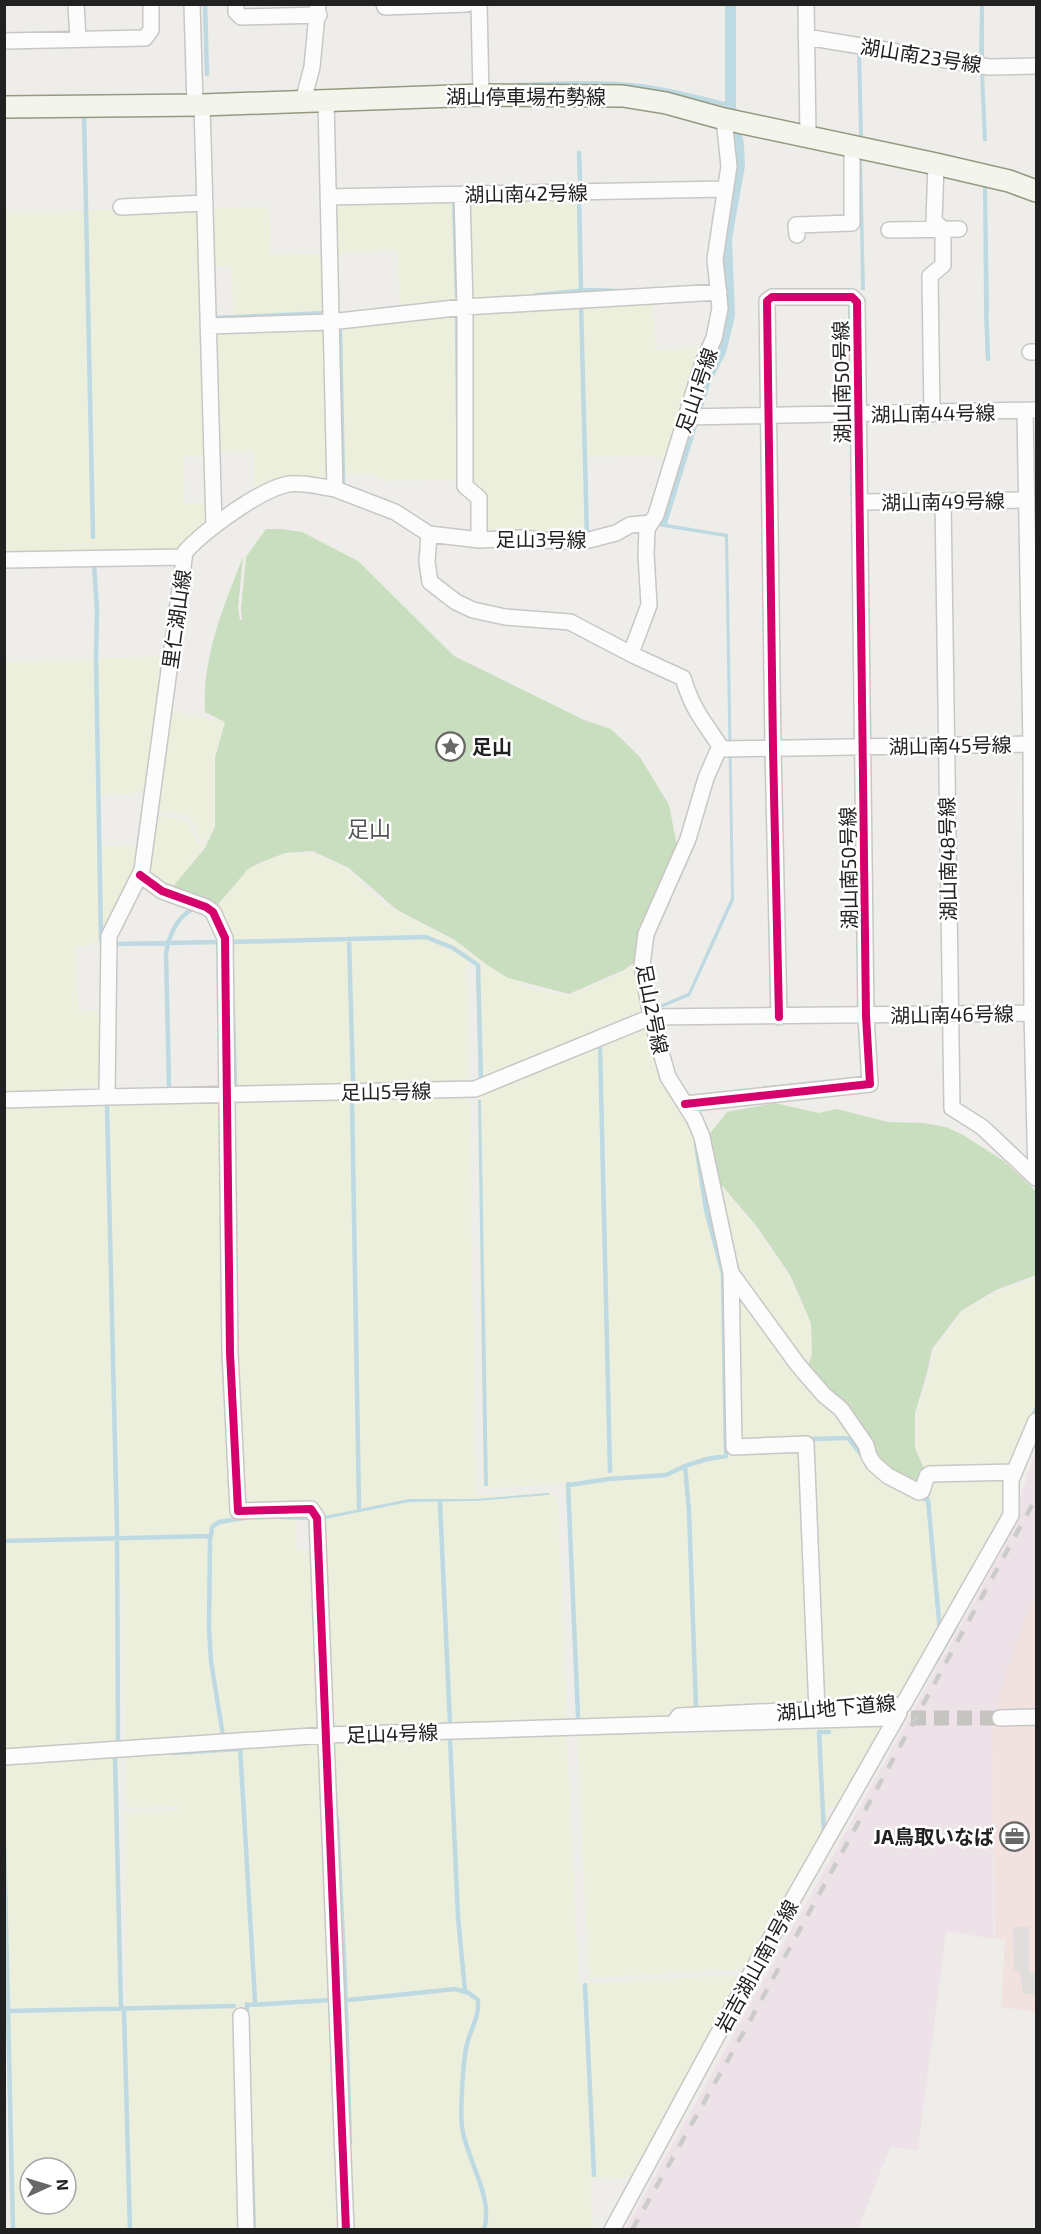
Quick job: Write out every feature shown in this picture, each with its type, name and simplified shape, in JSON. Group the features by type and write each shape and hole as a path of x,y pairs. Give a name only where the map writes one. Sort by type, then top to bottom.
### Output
{"main road":[{"name":"湖山停車場布勢線","path":"4,107 198,105 481,95 623,96 666,103 724,119 936,164 1009,181 1036,191"}],"street":[{"path":"76,4 78,39"},
{"path":"4,41 145,38 151,30 151,4"},
{"path":"192,4 205,203 214,526"},
{"path":"236,4 236,12 240,17 318,10 312,67 303,100"},
{"path":"384,4 385,7 467,4"},
{"path":"479,4 481,95"},
{"path":"806,4 808,136"},
{"name":"湖山南23号線","path":"806,37 989,67 1036,66"},
{"path":"326,101 335,489 394,512 429,534 430,582 456,602 473,610 505,617 570,622 683,678 690,701 703,724 720,746"},
{"name":"足山1号線","path":"630,653 649,605 647,529 656,515 692,417 702,365 714,338 720,308 715,259 729,158 724,119"},
{"path":"797,234 796,225 852,223 852,146"},
{"path":"932,414 930,276 943,266 943,229 934,221 936,164"},
{"name":"湖山南42号線","path":"328,197 724,189"},
{"path":"462,194 465,307 465,486 479,498 479,540"},
{"path":"121,207 205,203"},
{"path":"889,230 959,229"},
{"path":"208,326 330,322 465,307 719,292"},
{"name":"湖山南50号線","path":"685,1104 870,1084 866,1016 857,303 852,297 772,297 767,301 779,1017"},
{"path":"1031,411 1026,500 1034,744 1036,1178"},
{"name":"湖山南44号線","path":"692,417 1031,411"},
{"name":"里仁湖山線","path":"107,1097 109,936 140,875 148,831 184,557 189,547 214,526 284,485 291,483 335,489"},
{"name":"湖山南49号線","path":"860,502 1026,500"},
{"name":"湖山南48号線","path":"943,501 952,1108 982,1127 1036,1178"},
{"name":"足山3号線","path":"429,534 479,540 520,538 585,541 616,533 630,525 651,523"},
{"path":"4,561 184,557"},
{"name":"湖山南45号線","path":"720,746 773,749 1034,744"},
{"name":"足山2号線","path":"720,746 706,778 688,839 646,934 642,965 651,1017 668,1077 695,1120 702,1137 731,1273 798,1365 824,1395 841,1409 866,1444 874,1464 888,1476 919,1492 922,1491 927,1476 930,1474 1014,1472"},
{"path":"140,875 162,891 206,907 213,912 225,938 230,1353 238,1511 311,1509 317,1518 346,2229"},
{"name":"湖山南46号線","path":"651,1017 1034,1013"},
{"name":"足山5号線","path":"107,1097 475,1089 651,1017"},
{"path":"4,1101 107,1097"},
{"path":"731,1273 734,1447 806,1444 817,1711"},
{"name":"湖山地下道線","path":"673,1724 679,1716 903,1705 1011,1515 1011,1480 1036,1421"},
{"name":"岩吉湖山南1号線","path":"612,2229 752,1973 903,1705"},
{"path":"1000,1718 1036,1717"},
{"name":"湖山地下道線","path":"673,1724 888,1718"},
{"name":"足山4号線","path":"4,1756 326,1735 673,1724"},
{"path":"241,2016 246,2229"}],"shaded area":[{"path":"1036,1450 1036,1591 1005,1675 992,1733 994,1939 946,1931 918,2150 890,2147 858,2229 625,2230 1004,1547"},
{"name":"JA鳥取いなば","path":"1036,1591 1036,2012 1001,2007 1005,1939 995,1939 992,1733 1005,1675"},
{"path":"1013,1927 1029,1927 1029,1973 1036,1973 1036,1995 1023,1993 1020,1972 1014,1970"}],"green space":[{"path":"578,197 580,293 473,302 468,297 464,200"},
{"path":"455,200 459,299 456,303 400,309 398,250 335,254 334,204"},
{"path":"269,207 271,255 325,254 327,316 234,320 231,266 210,265 209,208"},
{"path":"191,208 200,214 207,456 184,457 185,504 206,503 207,528 181,553 5,556 4,212"},
{"path":"652,300 656,350 704,347 667,461 653,456 587,457 582,303"},
{"path":"579,302 584,537 547,538 546,531 482,530 483,491 469,482 471,311"},
{"path":"455,312 460,317 461,480 385,481 373,475 340,475 337,330 341,325"},
{"path":"327,329 330,478 327,482 255,497 254,451 216,453 216,331"},
{"path":"266,529 302,532 358,561 454,656 584,720 611,729 640,757 669,805 678,851 634,963 624,970 569,994 508,978 455,940 397,910 349,868 312,851 285,853 248,869 215,908 171,889 205,848 215,827 215,758 225,722 205,712 210,652 221,614 243,557 238,608 240,620 242,620 246,557"},
{"path":"168,656 150,792 99,796 99,846 144,845 138,873 104,942 76,947 78,1011 104,1010 103,1086 5,1092 4,662"},
{"path":"167,710 224,722 214,759 214,827 207,842 199,839 190,817 154,809"},
{"path":"154,814 188,821 196,842 205,846 167,891 143,874"},
{"path":"311,853 347,869 386,905 456,942 484,964 475,964 467,960 468,1083 234,1088 229,944 426,938 434,941 426,937 229,941 216,909 243,876 251,868 285,855"},
{"path":"635,964 645,1009 479,1081 475,965 485,966 534,990 570,996 626,971"},
{"path":"645,1026 649,1029 661,1080 673,1095 698,1139 710,1211 725,1272 729,1453 799,1448 802,1453 810,1707 666,1720 582,1722 576,1716 567,1509 563,1483 488,1489 483,1487 477,1100 482,1094"},
{"path":"467,1095 470,1105 476,1497 549,1492 556,1498 559,1512 567,1716 563,1723 334,1731 330,1727 320,1506 243,1507 239,1504 234,1101"},
{"path":"219,1099 231,1517 296,1515 297,1551 315,1550 320,1728 125,1744 123,1586 119,1586 120,1741 118,1744 5,1750 5,1104"},
{"path":"775,1103 819,1113 837,1109 888,1122 923,1123 946,1127 1004,1161 1036,1191 1036,1275 996,1290 961,1311 932,1349 915,1413 915,1448 926,1473 921,1488 889,1474 806,1371 812,1354 811,1323 790,1275 758,1228 713,1175 707,1134 727,1112"},
{"path":"714,1178 757,1230 789,1276 810,1324 810,1355 805,1370 739,1279"},
{"path":"1036,1278 1036,1414 1013,1469 927,1472 916,1448 917,1413 935,1350 963,1312 997,1292"},
{"path":"737,1284 801,1369 929,1478 1007,1474 1007,1512 902,1697 892,1701 821,1702 810,1438 737,1440"},
{"path":"885,1726 840,1805 827,1809 832,1830 745,1969 589,1978 577,1738 582,1731 661,1728 673,1736 694,1735 692,1731"},
{"path":"563,1732 567,1739 579,1983 747,1975 635,2177 591,2180 593,2229 348,2229 331,1746 337,1740"},
{"path":"317,1741 322,1745 341,2229 252,2229 245,2006 236,2007 242,2229 10,2229 4,1761 118,1752 122,2007 126,2007 125,1813 179,1810 178,1806 127,1808 126,1752"}],"water":[{"path":"725,5 736,5 736,107 744,144 745,166 732,239 735,316 726,353 710,384 667,524 728,534 734,900 690,996 480,1081 688,993 731,898 725,537 657,526 703,378 722,337 726,316 722,265 733,148 725,106"},
{"path":"980,5 984,5 984,59 979,59"},
{"path":"857,51 861,52 863,137 859,137"},
{"path":"980,72 984,73 987,141 983,141"},
{"path":"859,157 862,158 865,290 861,290"},
{"path":"983,186 987,187 989,311 984,311"},
{"path":"478,1100 481,1100 488,1486 484,1486"},
{"path":"549,1493 549,1495 475,1501 409,1502 320,1520 320,1517 409,1499 475,1499"}],"waterway":[{"path":"205,4 207,74"},
{"path":"515,85 625,84 675,92 731,106"},
{"path":"84,113 93,537"},
{"path":"579,153 580,180"},
{"path":"579,197 581,291"},
{"path":"454,201 457,296"},
{"path":"536,295 589,290 620,291"},
{"path":"581,304 587,538"},
{"path":"986,308 988,359"},
{"path":"214,313 214,318 327,313"},
{"path":"457,317 458,418"},
{"path":"340,329 343,482"},
{"path":"94,565 97,609 101,940"},
{"path":"169,1086 166,953 174,929 181,918 191,910"},
{"path":"231,946 231,942 426,937 453,948 478,965 481,1082"},
{"path":"349,939 353,1081"},
{"path":"114,944 220,942"},
{"path":"233,1014 235,1085"},
{"path":"600,1046 610,1471"},
{"path":"352,1099 359,1507"},
{"path":"107,1107 117,1530 118,1740"},
{"path":"569,1485 609,1479 666,1475 707,1459 726,1456 723,1274 706,1210 696,1144"},
{"path":"1033,1418 1036,1409"},
{"path":"813,1446 812,1439 846,1438"},
{"path":"849,1439 864,1458"},
{"path":"685,1466 689,1511 696,1707"},
{"path":"568,1484 578,1716"},
{"path":"919,1497 928,1500 940,1631"},
{"path":"440,1503 450,1724"},
{"path":"280,1517 313,1518"},
{"path":"4,1541 211,1536 212,1527 219,1522 244,1518"},
{"path":"210,1538 211,1661 223,1736"},
{"path":"935,1663 956,1626"},
{"path":"823,1697 823,1701 850,1700"},
{"path":"824,1834 819,1732 829,1732"},
{"path":"450,1739 458,1917 465,1991"},
{"path":"240,1747 255,2001"},
{"path":"174,1753 239,1749"},
{"path":"112,1756 115,1756 121,2009"},
{"path":"337,1819 350,2143"},
{"path":"4,1837 13,2230"},
{"path":"585,1985 594,2175"},
{"path":"349,2000 455,1989 469,1993 478,2000 476,2018 466,2052 461,2119 465,2140 483,2192 486,2217 484,2230"},
{"path":"248,2005 331,2000"},
{"path":"247,2004 247,2017"},
{"path":"9,2011 234,2006"},
{"path":"124,2011 130,2230"},
{"path":"251,2145 254,2230"}],"tunnel":[{"path":"888,1718 1000,1718"}],"railway":[{"path":"632,2230 747,2026 1036,1498"}],"cycle path":[{"path":"685,1104 870,1084 866,1016 857,302 852,297 772,297 767,301 779,1017"},
{"path":"140,875 162,891 206,907 213,912 225,938 230,1353 238,1511 311,1509 317,1518 346,2230"}],"place":[{"name":"足山","path":"451,746"},
{"name":"JA鳥取いなば","path":"1015,1836"}],"district":[{"name":"足山","path":"369,828"}]}
